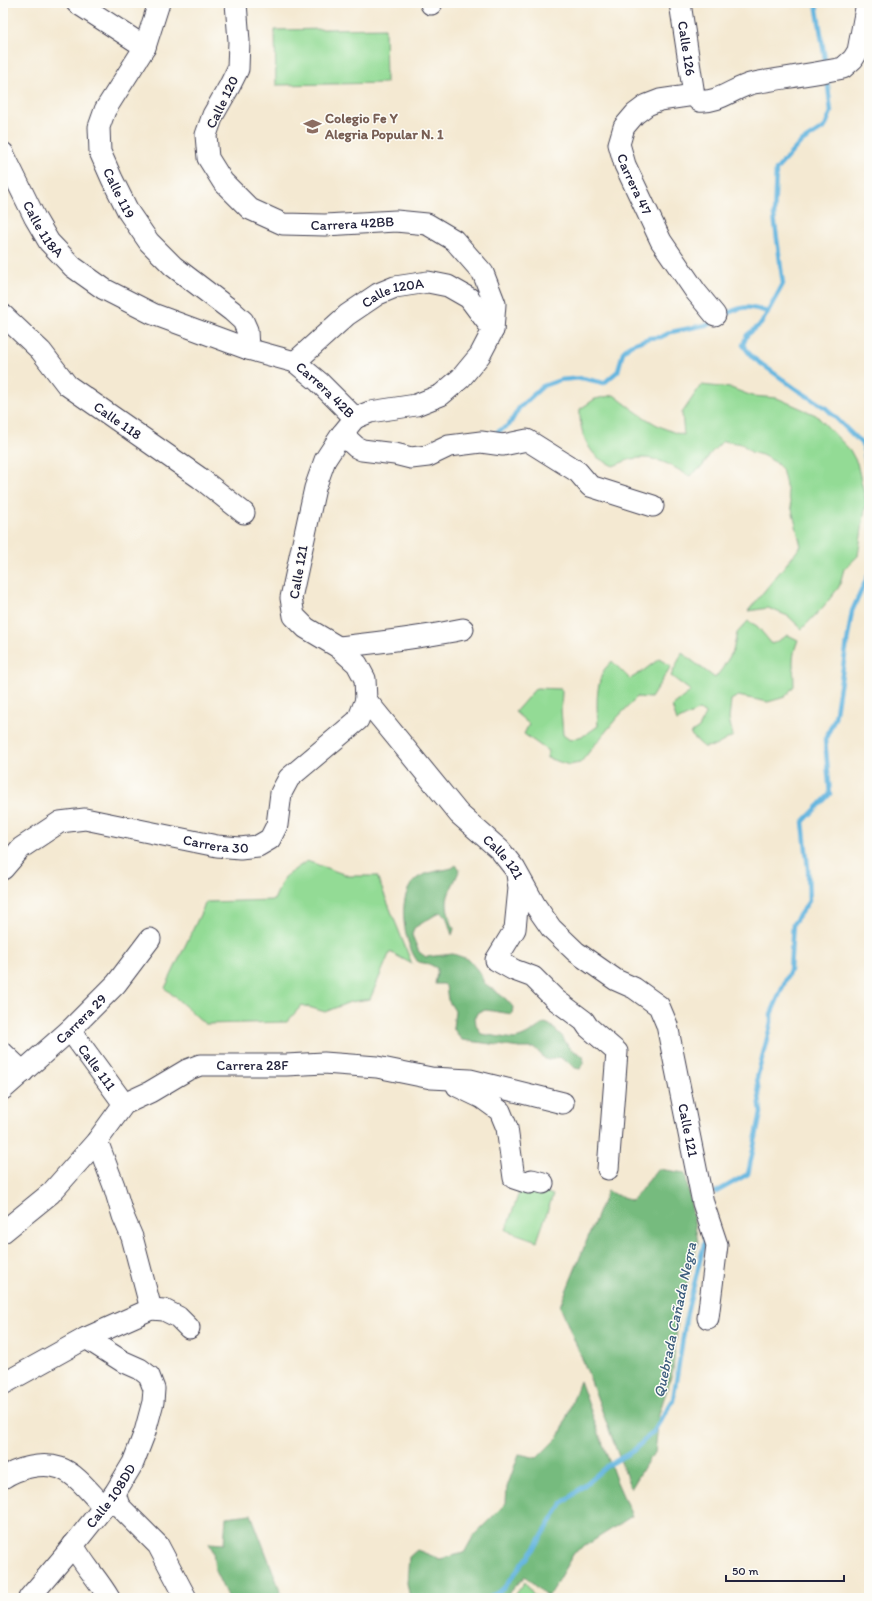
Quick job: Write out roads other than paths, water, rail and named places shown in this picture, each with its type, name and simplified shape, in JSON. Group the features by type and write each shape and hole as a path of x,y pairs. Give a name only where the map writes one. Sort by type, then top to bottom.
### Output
{"street":[{"path":"77,3 144,47"},
{"name":"Calle 119","path":"159,3 144,47 105,110 99,127 100,152 129,213 149,242 173,266 243,320 247,330 248,349"},
{"name":"Calle 120","path":"236,3 239,41 238,69 213,116 206,135 208,158 215,170 223,182 250,208"},
{"name":"Calle 126","path":"680,3 694,95"},
{"name":"Carrera 47","path":"716,314 688,281 662,241 624,165 619,144 624,127 635,114 647,105 660,100 694,95 699,101 715,100 753,84 843,68 853,59 858,51 867,3"},
{"name":"Calle 118A","path":"3,153 35,218 49,242 73,266 104,289"},
{"name":"Carrera 42BB","path":"250,208 283,224 325,225 396,221 426,224 454,240"},
{"name":"Carrera 42B","path":"104,289 153,314 248,349 295,362 319,382 355,418 370,412 416,404 442,395 461,378 480,355 493,330 495,304 483,273 454,240"},
{"name":"Calle 120A","path":"295,362 347,315 378,294 395,287 428,282 448,286 469,298 493,330"},
{"name":"Calle 118","path":"3,315 41,351 67,385 200,478 244,513"},
{"name":"Calle 121","path":"355,418 342,434 325,460 315,488 290,598 294,616 306,628 338,647 357,664 365,680 366,700 459,814 500,850 517,873 535,905 551,928 576,952 616,980 634,988 659,1006 667,1025 703,1203 716,1245 708,1318"},
{"path":"342,434 356,447 362,450 395,454 411,458 428,456 449,446 481,442 503,445 527,440 578,472 590,486 653,506"},
{"path":"338,647 400,638 428,636 463,630"},
{"name":"Carrera 30","path":"3,869 21,848 60,822 85,819 217,846 240,848 258,846 270,839 277,825 281,793 289,778 358,720 366,700"},
{"path":"517,873 519,888 515,929 496,960 514,970 533,977 556,1000 584,1021 588,1027 617,1052 608,1169"},
{"name":"Carrera 29","path":"3,1089 70,1030 116,984 150,939"},
{"name":"Calle 111","path":"70,1030 124,1104"},
{"path":"3,1053 23,1072"},
{"name":"Carrera 28F","path":"3,1232 51,1193 97,1141 124,1104 150,1092 187,1070 200,1065 286,1065 324,1063 377,1067 431,1078 470,1080 563,1103"},
{"path":"446,1079 462,1089 482,1098 500,1111 507,1128 514,1178 529,1183 532,1180 543,1183"},
{"path":"97,1141 114,1186 123,1216 132,1237 150,1309"},
{"path":"3,1384 86,1338 150,1309 164,1310 178,1317 189,1328"},
{"name":"Calle 108DD","path":"29,1598 109,1500 133,1463 145,1432 153,1402 154,1389 148,1376 140,1369 122,1361 86,1338"},
{"path":"3,1478 13,1471 37,1466 60,1468 119,1506 158,1545 186,1598"},
{"path":"73,1544 79,1556 102,1586 109,1598"}],"waterway":[{"name":"Quebrada Cañada Negra","path":"816,3 826,66"},
{"name":"Quebrada Cañada Negra","path":"827,77 831,112 825,127 800,143 776,170 774,216 783,284 761,324 747,335 743,345 752,357 796,389 826,408 863,445 869,481"},
{"path":"721,317 743,308 754,308 768,312"},
{"path":"491,436 509,425 519,408 543,386 560,380 582,378 604,383 618,371 623,352 630,345 649,338 661,337 671,332 710,324 714,321"},
{"name":"Quebrada Cañada Negra","path":"716,1192 748,1174 761,1113 757,1078 771,1023 771,1014 790,970 793,924 809,901 808,868 803,822 830,794 825,740 835,718 852,611 869,574"},
{"name":"Quebrada Cañada Negra","path":"489,1598 503,1589 534,1549 562,1504 607,1466 633,1451 654,1431 673,1400 687,1313 705,1240 704,1236"}],"place":[{"name":"Colegio Fe Y Alegria Popular N. 1","path":"312,126"}]}
